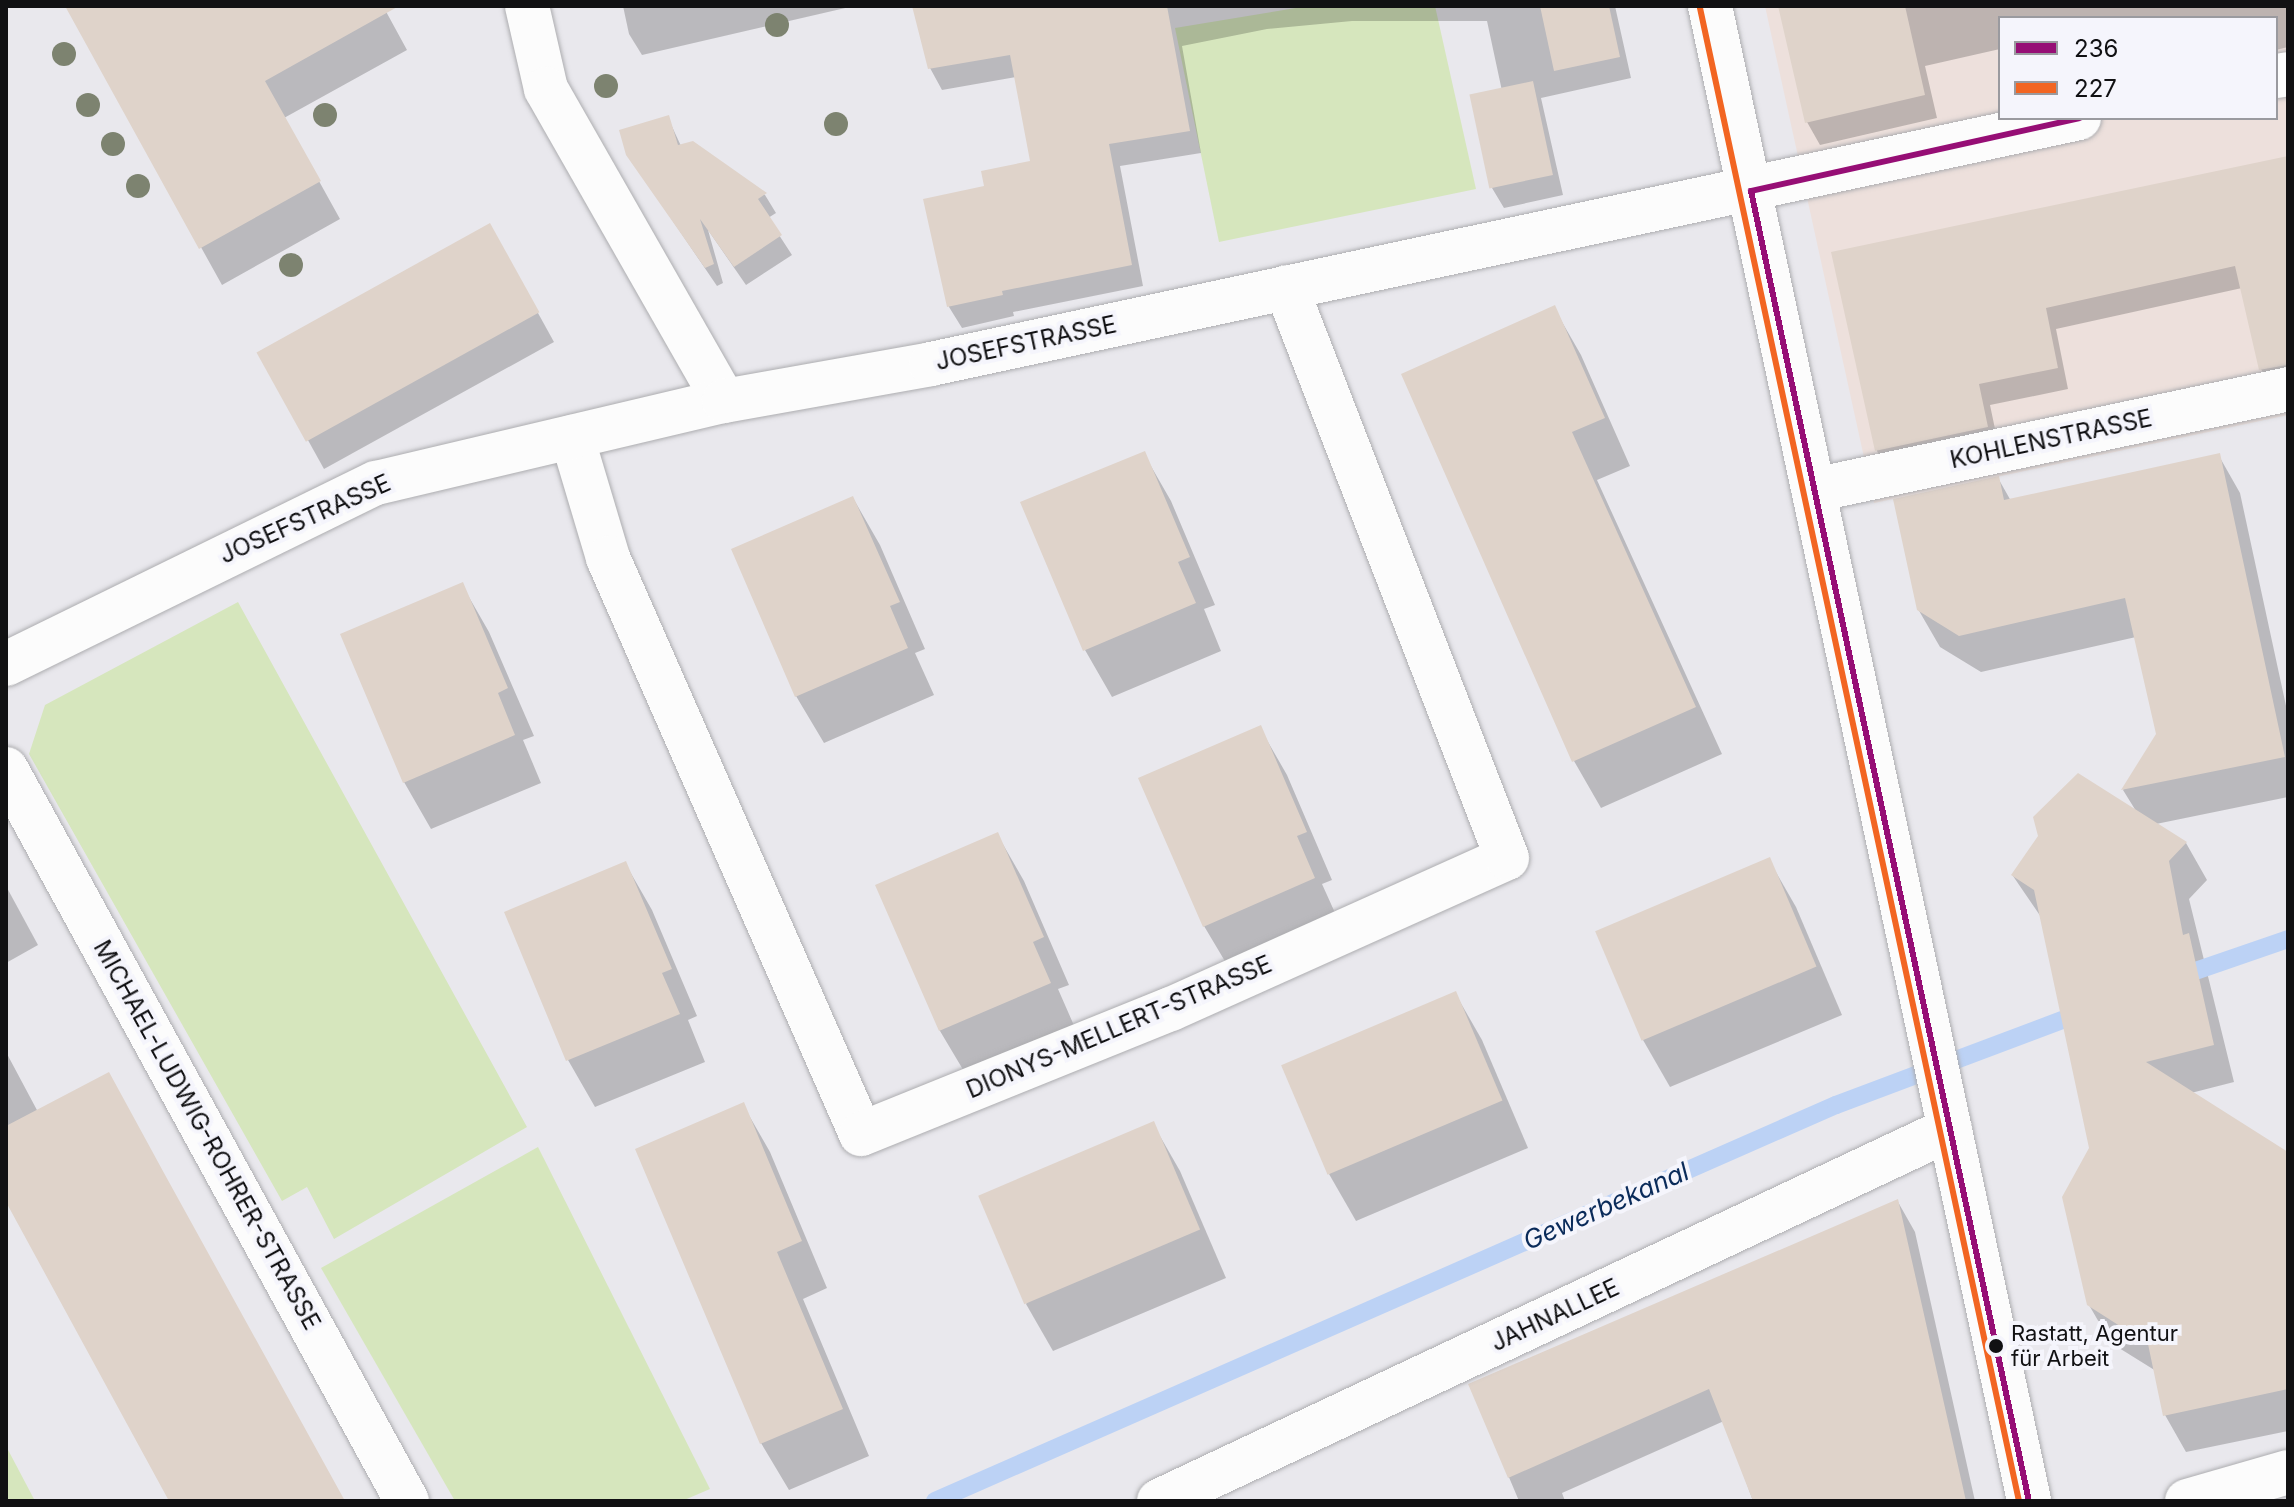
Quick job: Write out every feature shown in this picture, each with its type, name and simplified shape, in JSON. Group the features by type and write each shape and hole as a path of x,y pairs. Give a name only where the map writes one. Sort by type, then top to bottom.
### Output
{"street":[{"path":"527,6 546,89 724,401"},
{"path":"1710,6 2029,1501"},
{"name":"JOSEFSTRASSE","path":"6,664 376,483 724,401 931,364 1751,191 2070,120"},
{"name":"DIONYS-MELLERT-STRASSE","path":"572,437 608,558 861,1134 1171,1009 1507,858 1286,287"},
{"name":"KOHLENSTRASSE","path":"1814,490 2288,389"},
{"name":"MICHAEL-LUDWIG-ROHRER-STRASSE","path":"6,769 407,1501"},
{"name":"JAHNALLEE","path":"1159,1501 1950,1129"},
{"path":"2187,1501 2288,1472"}],"shaded area":[{"path":"1765,6 2288,6 2288,415 1874,503"}],"green space":[{"path":"1308,6 1435,6 1476,189 1219,242 1175,28"},
{"path":"238,602 527,1127 334,1239 307,1187 282,1201 29,754 45,705"},
{"path":"538,1147 710,1489 682,1501 455,1501 321,1268"},
{"path":"6,1446 35,1501 6,1501"}],"building":[{"path":"65,6 399,6 265,81 321,181 199,249"},
{"path":"912,6 1167,6 1190,131 1109,144 1132,265 1002,291 1003,295 947,307 923,199 984,186 981,171 1030,161 1010,55 928,69"},
{"path":"1540,6 1609,6 1620,57 1554,71"},
{"path":"1778,6 1905,6 1925,95 1805,123"},
{"path":"1533,81 1553,175 1489,188 1469,95"},
{"path":"669,115 678,145 693,141 767,193 758,199 782,235 734,267 700,219 714,264 705,268 626,155 619,130"},
{"path":"2288,156 2288,365 2259,370 2235,266 2046,308 2058,368 1979,384 1988,427 1875,451 1831,252"},
{"path":"490,223 539,312 306,442 256,352"},
{"path":"1555,305 1605,418 1572,432 1696,707 1572,762 1401,374"},
{"path":"1145,451 1190,557 1178,562 1196,603 1083,651 1020,502"},
{"path":"2220,453 2285,757 2121,790 2156,734 2125,598 1959,636 1917,610 1893,499 1999,476 2004,500"},
{"path":"853,496 900,602 890,606 908,648 795,697 731,549"},
{"path":"463,582 508,688 498,693 515,735 403,783 340,634"},
{"path":"1261,725 1307,832 1297,836 1315,878 1203,927 1138,778"},
{"path":"2078,773 2187,842 2169,861 2183,935 2189,933 2214,1045 2146,1062 2288,1152 2288,1389 2163,1416 2148,1344 2087,1305 2062,1197 2089,1148 2034,890 2011,875 2038,836 2033,817"},
{"path":"998,832 1044,937 1033,942 1051,983 939,1031 875,885"},
{"path":"1770,857 1816,967 1642,1041 1595,931"},
{"path":"626,861 672,969 662,973 680,1014 566,1061 504,912"},
{"path":"1456,991 1502,1101 1328,1175 1281,1065"},
{"path":"109,1072 345,1501 169,1501 6,1202 6,1126"},
{"path":"744,1102 802,1241 777,1252 843,1409 760,1444 635,1149"},
{"path":"1154,1121 1200,1230 1024,1304 978,1196"},
{"path":"1898,1199 1966,1501 1753,1501 1709,1389 1508,1478 1468,1384"}],"waterway":[{"name":"Gewerbekanal","path":"2175,978 2288,939"},
{"name":"Gewerbekanal","path":"935,1501 1836,1105 2084,1012"}],"transit line":[{"name":"227","path":"1700,8 2019,1501"},
{"name":"236","path":"1751,191 2070,120"},
{"name":"236","path":"1751,191 2029,1501"}],"place":[{"name":"Rastatt, Agentur für Arbeit","path":"1996,1346"}]}
